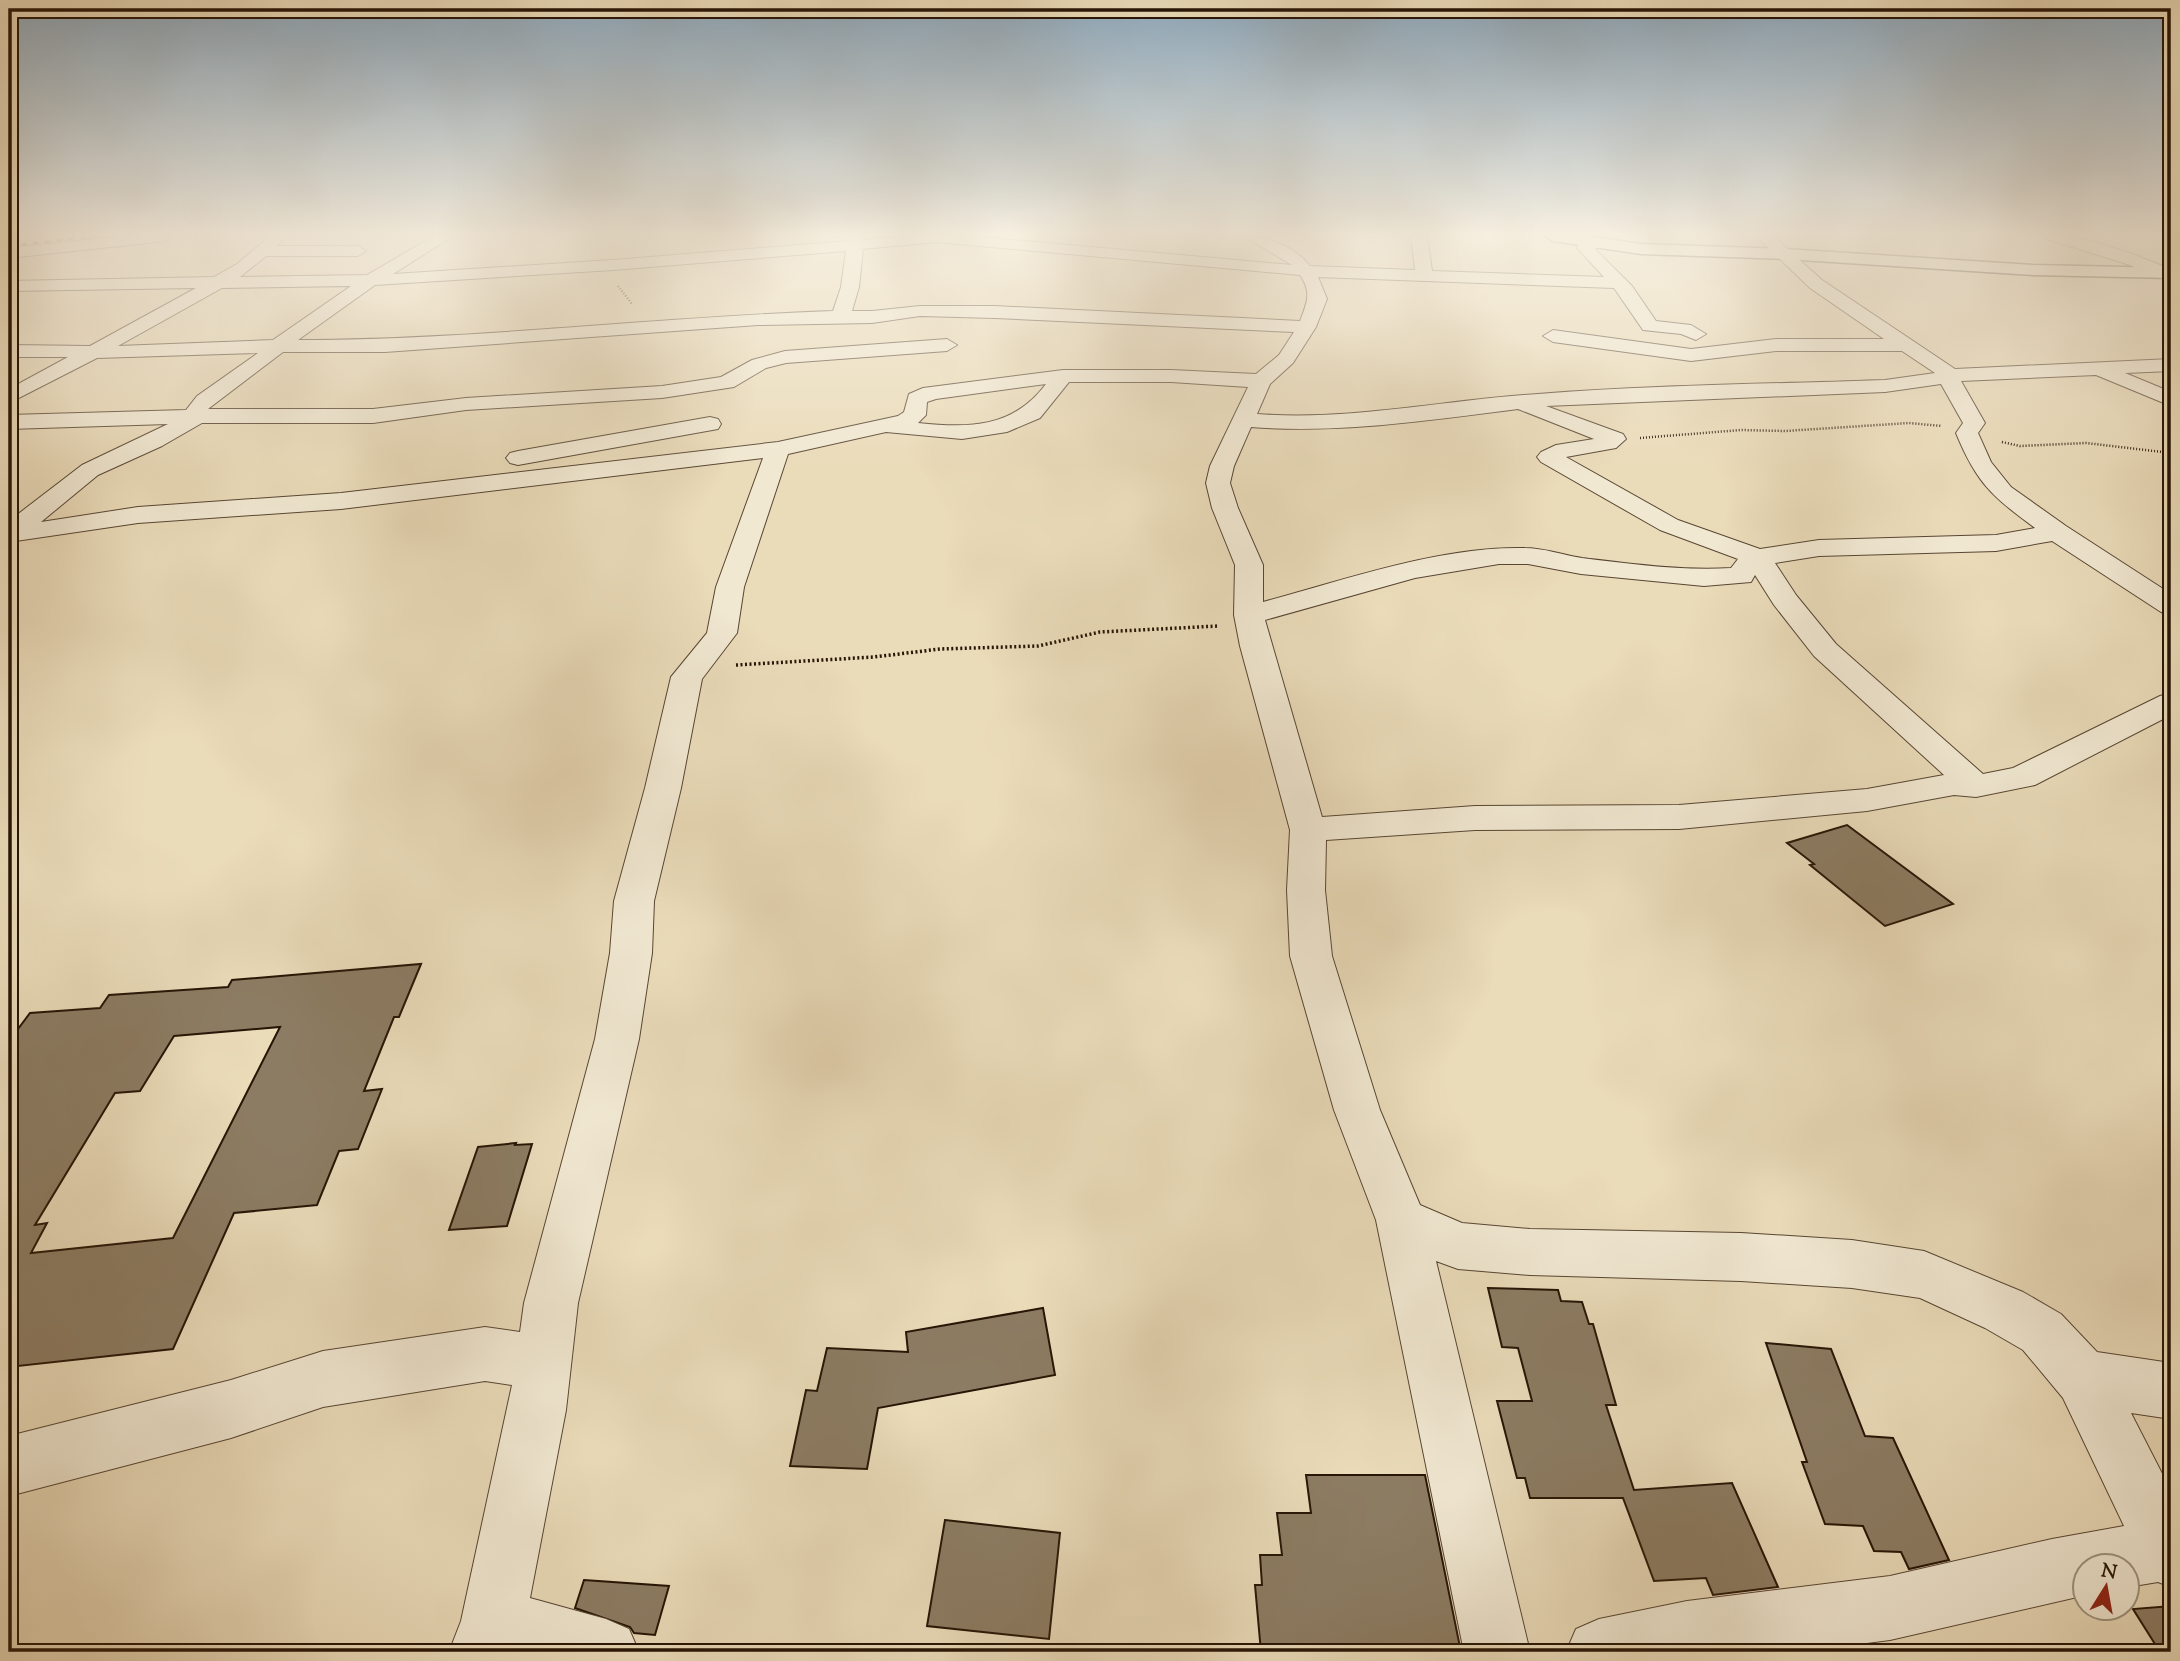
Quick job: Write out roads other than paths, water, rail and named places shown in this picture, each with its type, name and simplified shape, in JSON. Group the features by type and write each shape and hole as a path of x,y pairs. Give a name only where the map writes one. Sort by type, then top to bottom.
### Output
{"street":[{"path":"9,397 163,314"},
{"path":"194,418 195,410 203,401 236,381 278,346 324,314"},
{"path":"9,351 151,352 278,346 385,346 758,319 872,317 900,314"},
{"path":"1016,314 1307,327"},
{"path":"1312,314 1307,327 1277,369 1261,381 1222,466 1218,483 1225,508 1249,565 1249,618 1255,646 1308,830 1306,890 1311,956 1357,1110 1401,1220 1497,1652"},
{"path":"1643,314 1650,326"},
{"path":"1858,314 1910,345 1951,375"},
{"path":"1774,389 1748,369 1721,350 1692,331 1618,325 1551,330 1668,353 1714,354 1721,350 1787,345 1910,345"},
{"path":"9,422 267,414 512,418 727,383 759,364 785,357 947,345"},
{"path":"1244,420 1298,424 1341,422 1515,402 1885,386 1930,381 1951,375 2171,365"},
{"path":"2092,367 2171,400"},
{"path":"1951,375 1951,384 1974,423 1968,431 1980,463 2002,492 2057,532 2171,606"},
{"path":"506,470 778,449 911,419 915,415 917,399 931,393 1063,376 1171,376 1261,381"},
{"path":"889,426 957,431 997,428 1034,412 1063,376"},
{"path":"1515,402 1615,439 1606,445 1581,446 1562,450 1549,457 1592,484 1669,525 1758,557 1784,599 1825,650 1976,786"},
{"path":"9,534 90,470 154,442 194,418"},
{"path":"506,470 512,418"},
{"path":"9,534 138,516 341,501 506,470 710,424"},
{"path":"606,1652 487,1637 537,1410 551,1303 592,1151 617,1039 631,953 634,901 663,788 687,677 722,633 730,587 778,449"},
{"path":"1249,618 1413,570 1499,556 1528,556 1581,566 1704,578 1733,578 1741,576 1745,566 1758,557 1819,548 1996,542 2057,532"},
{"path":"1308,830 1475,818 1679,817 1867,800 1954,784 1976,786 2023,776 2171,703"},
{"path":"1401,1220 1458,1246 1530,1252 1741,1257 1852,1264 1924,1275 2004,1310 2042,1332 2083,1378 2169,1552 2052,1570 1890,1608 1688,1634 1599,1652"},
{"path":"9,1466 231,1409 323,1379 485,1354 543,1362"},
{"path":"2083,1378 2171,1391"}]}
